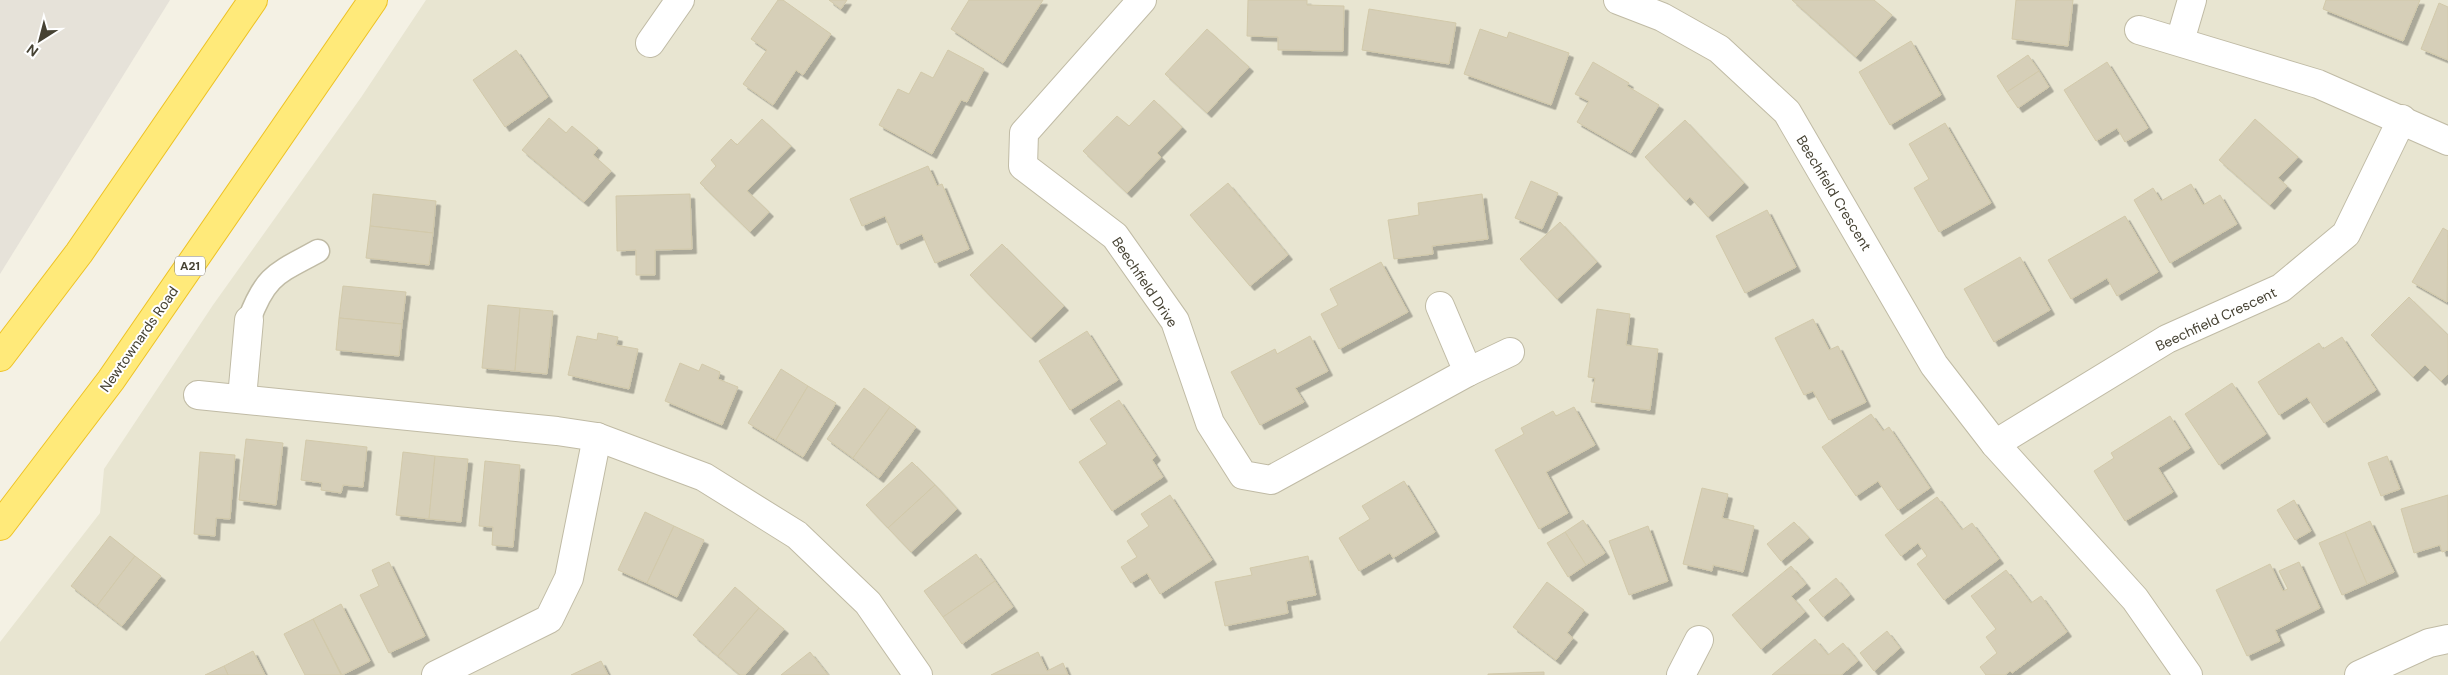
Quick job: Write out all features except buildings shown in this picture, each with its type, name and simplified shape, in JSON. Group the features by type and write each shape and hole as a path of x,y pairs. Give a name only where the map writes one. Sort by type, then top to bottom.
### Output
{"highway":[{"path":"0,357 78,253 253,0"},
{"name":"Newtownards Road","path":"0,526 111,380 373,0"}],"street":[{"path":"650,43 680,0"},
{"name":"Beechfield Drive","path":"1142,0 1024,133 1023,166 1115,236 1175,320 1210,422 1243,475 1271,480 1468,372 1510,352"},
{"name":"Beechfield Crescent","path":"1618,0 1662,17 1719,49 1787,112 1934,365 1995,444 2135,599 2188,675"},
{"path":"2180,41 2192,0"},
{"path":"2139,30 2318,84 2448,142"},
{"name":"Beechfield Crescent","path":"1995,444 2167,339 2281,288 2346,234 2402,120"},
{"path":"1440,306 1468,372"},
{"path":"242,398 249,320"},
{"path":"198,395 557,431 597,437 704,477 797,535 868,603 918,675"},
{"path":"436,675 549,619 569,578 597,437"},
{"path":"2358,675 2429,643 2448,639"},
{"path":"1681,675 1699,640"}],"lane":[{"path":"249,320 258,296 272,277 318,251"}],"shaded area":[{"path":"0,0 170,0 0,274"},
{"path":"426,0 2448,0 2448,675 0,675 0,642 100,513 104,469 213,305 362,96"}]}
